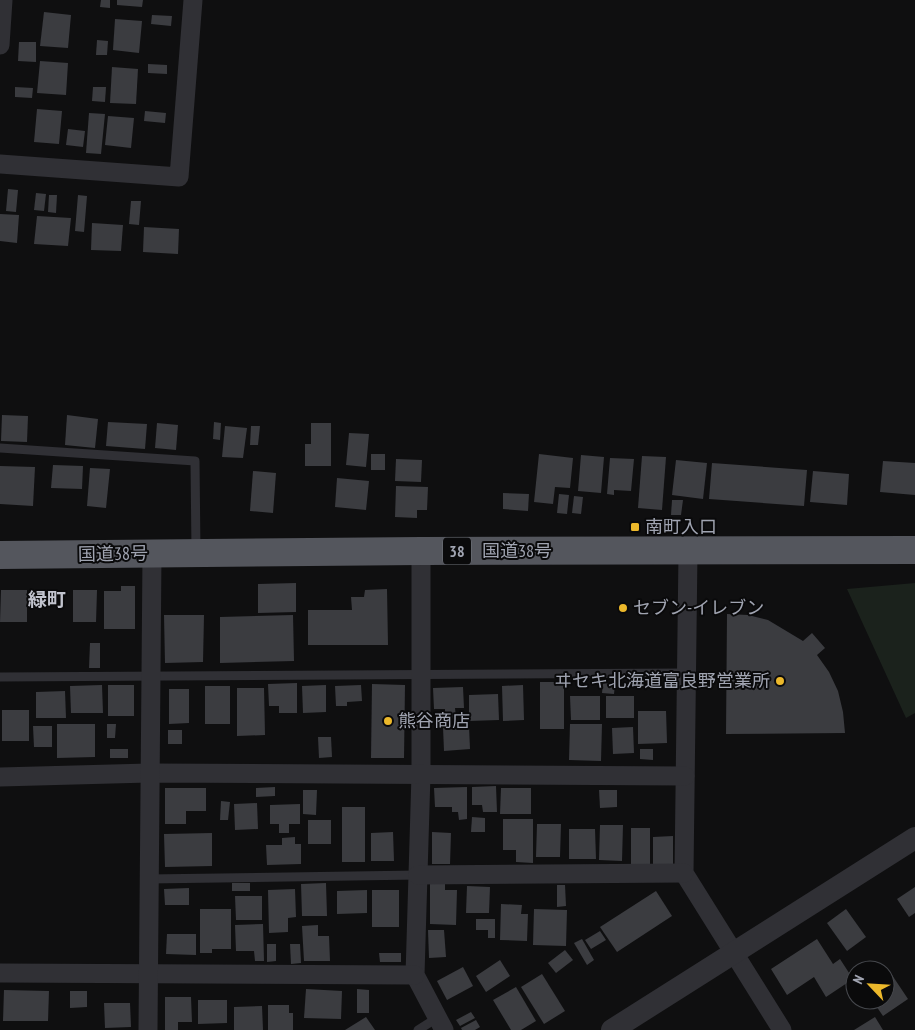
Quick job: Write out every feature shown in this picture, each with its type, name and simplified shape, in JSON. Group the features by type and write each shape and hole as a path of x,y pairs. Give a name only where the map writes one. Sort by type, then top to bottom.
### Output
{"highway":[{"name":"国道38号","path":"0,555 421,551 688,552 915,550"}],"street":[{"path":"0,44 3,0"},
{"path":"0,164 180,177 193,0"},
{"path":"421,551 421,774 414,975 440,1024"},
{"path":"688,552 684,873 782,1030"},
{"path":"148,1030 152,554"},
{"path":"0,777 149,773 685,776"},
{"path":"612,1030 915,838"},
{"path":"418,875 684,873"},
{"path":"0,974 148,976 414,975"}],"lane":[{"path":"0,448 195,461 196,553"},
{"path":"0,677 687,673"},
{"path":"148,879 418,875"},
{"path":"418,1030 440,1024"}],"shaded area":[{"path":"915,583 915,713 906,718 847,589"}],"building":[{"path":"101,0 110,0 110,8 100,7"},
{"path":"117,0 143,0 142,7 117,5"},
{"path":"44,12 71,15 68,48 40,46"},
{"path":"152,15 172,16 171,26 151,24"},
{"path":"115,19 142,21 139,53 113,50"},
{"path":"97,40 108,41 107,55 96,55"},
{"path":"19,42 36,42 36,62 18,61"},
{"path":"40,61 68,63 66,95 37,93"},
{"path":"148,64 167,65 167,74 148,73"},
{"path":"112,67 138,69 136,104 110,103"},
{"path":"15,87 33,88 32,98 15,97"},
{"path":"93,87 106,87 105,102 92,101"},
{"path":"37,109 62,111 59,144 34,142"},
{"path":"145,111 166,113 165,123 144,121"},
{"path":"89,113 105,114 101,154 86,153"},
{"path":"108,116 134,118 131,148 105,145"},
{"path":"68,129 85,131 83,147 66,145"},
{"path":"8,189 18,190 16,212 6,211"},
{"path":"36,193 46,194 44,211 34,210"},
{"path":"49,195 57,195 56,213 48,212"},
{"path":"78,195 87,196 84,232 75,231"},
{"path":"131,201 141,201 139,225 129,224"},
{"path":"0,214 19,215 17,243 0,241"},
{"path":"37,216 71,218 68,246 34,244"},
{"path":"92,223 123,225 121,251 91,250"},
{"path":"144,227 179,229 178,254 143,252"},
{"path":"2,415 28,416 27,442 1,441"},
{"path":"67,415 98,419 95,448 65,445"},
{"path":"108,422 147,424 145,449 106,446"},
{"path":"214,422 221,423 220,440 213,439"},
{"path":"157,423 178,425 176,450 155,448"},
{"path":"311,423 331,423 331,466 305,466 305,444 311,444"},
{"path":"225,426 247,428 243,458 222,457"},
{"path":"251,426 260,426 258,445 250,445"},
{"path":"349,433 369,434 366,467 346,465"},
{"path":"371,454 385,454 385,470 371,470"},
{"path":"539,454 573,458 570,488 555,487 553,504 534,502"},
{"path":"581,455 604,457 601,493 578,491"},
{"path":"642,456 666,457 662,510 638,508"},
{"path":"610,458 634,459 631,491 614,490 614,495 607,494"},
{"path":"396,459 422,460 421,482 395,481"},
{"path":"676,460 707,463 703,499 672,495"},
{"path":"883,461 915,463 915,495 880,492"},
{"path":"712,463 807,470 804,506 709,499"},
{"path":"53,465 83,466 82,489 51,488"},
{"path":"0,466 35,467 33,506 0,504"},
{"path":"90,468 110,469 106,508 87,506"},
{"path":"253,471 276,473 273,513 250,511"},
{"path":"813,471 849,474 847,505 810,502"},
{"path":"337,478 369,481 366,510 335,507"},
{"path":"396,486 428,487 427,510 417,510 417,518 395,517"},
{"path":"503,493 529,494 528,511 503,509"},
{"path":"559,494 569,495 567,514 557,513"},
{"path":"574,496 583,497 581,514 572,513"},
{"path":"672,500 683,500 681,515 671,515"},
{"path":"296,583 296,612 258,613 258,584"},
{"path":"121,586 135,586 135,629 104,629 104,591 121,591"},
{"path":"387,589 388,645 308,645 308,610 352,610 351,597 364,597 365,590"},
{"path":"1,590 27,590 27,622 0,622"},
{"path":"73,590 97,590 96,622 73,622"},
{"name":"ヰセキ北海道富良野営業所","path":"727,614 748,615 768,620 803,641 812,633 825,648 817,655 829,672 838,691 845,733 726,734"},
{"path":"164,615 204,615 203,662 165,663"},
{"path":"293,615 294,661 220,663 220,617"},
{"path":"90,643 100,643 100,668 89,668"},
{"path":"540,682 564,682 564,729 540,729"},
{"path":"297,683 297,713 279,713 279,706 269,706 268,684"},
{"path":"603,683 615,684 614,694 602,693"},
{"name":"熊谷商店","path":"372,684 405,685 404,758 371,758"},
{"path":"102,685 103,713 71,713 70,686"},
{"path":"108,685 134,685 134,716 108,716"},
{"path":"326,685 326,712 303,713 302,686"},
{"path":"361,685 362,701 347,702 347,706 336,706 335,686"},
{"path":"523,685 524,720 503,721 502,686"},
{"path":"205,686 230,686 230,724 205,724"},
{"path":"463,687 464,708 455,708 456,718 445,719 445,709 434,709 433,688"},
{"path":"237,688 264,688 265,735 237,736"},
{"path":"169,689 189,689 189,723 169,724"},
{"path":"65,691 66,718 36,718 36,692"},
{"path":"498,694 499,720 469,721 469,695"},
{"path":"570,696 600,696 600,720 571,720"},
{"path":"606,696 634,696 634,718 606,718"},
{"path":"2,710 29,710 29,741 2,741"},
{"path":"638,711 666,711 667,743 638,744"},
{"path":"57,724 95,724 95,757 57,758"},
{"path":"107,724 116,724 115,738 107,738"},
{"path":"570,724 602,724 601,761 569,760"},
{"path":"33,726 52,726 52,747 34,747"},
{"path":"469,726 470,749 444,751 443,727"},
{"path":"633,727 634,753 613,754 612,728"},
{"path":"168,730 182,730 182,744 168,744"},
{"path":"318,737 331,737 332,757 319,758"},
{"path":"110,749 128,749 128,758 110,758"},
{"path":"640,749 653,749 653,760 640,759"},
{"path":"496,786 497,812 483,812 482,805 472,805 472,787"},
{"path":"275,787 275,796 256,797 256,788"},
{"path":"467,787 467,819 459,820 458,812 452,812 452,807 435,807 434,788"},
{"path":"165,788 206,788 206,811 186,811 186,824 165,824"},
{"path":"501,788 531,788 531,814 500,814"},
{"path":"303,790 317,790 316,815 303,814"},
{"path":"599,790 617,790 617,807 600,808"},
{"path":"221,801 230,802 228,820 220,820"},
{"path":"257,803 258,829 235,830 234,804"},
{"path":"300,804 300,824 289,824 289,833 279,833 279,824 270,824 270,805"},
{"path":"342,807 365,807 365,862 342,862"},
{"path":"472,817 485,818 485,832 471,832"},
{"path":"503,819 533,819 533,863 516,862 516,850 503,850"},
{"path":"308,820 331,820 331,844 308,844"},
{"path":"537,824 561,824 560,857 536,857"},
{"path":"600,825 623,825 622,861 599,860"},
{"path":"631,828 650,828 650,867 631,867"},
{"path":"569,829 595,829 596,859 569,859"},
{"path":"393,832 394,861 371,861 371,833"},
{"path":"432,832 451,833 450,864 432,864"},
{"path":"212,833 212,866 165,867 164,834"},
{"path":"673,836 673,865 653,865 653,837"},
{"path":"295,837 295,844 301,844 301,864 267,865 266,845 282,845 282,838"},
{"path":"430,882 445,882 445,890 457,890 456,925 430,924"},
{"path":"232,883 250,883 250,891 232,891"},
{"path":"326,883 327,916 302,916 301,884"},
{"path":"557,885 565,885 566,906 557,907"},
{"path":"467,886 490,887 489,913 466,913"},
{"path":"915,887 915,913 909,917 897,899"},
{"path":"189,888 189,905 165,905 164,889"},
{"path":"295,889 296,917 288,918 288,932 269,933 268,890"},
{"path":"367,890 367,913 337,914 337,891"},
{"path":"372,890 399,890 399,927 372,927"},
{"path":"656,891 672,916 617,952 600,927"},
{"path":"235,896 262,896 262,920 236,920"},
{"path":"501,904 522,905 521,914 528,914 527,941 500,940"},
{"path":"200,909 231,909 231,949 212,949 212,953 200,953"},
{"path":"534,909 567,910 566,946 533,945"},
{"path":"846,909 866,937 847,951 827,923"},
{"path":"476,919 495,919 495,938 488,938 488,930 476,930"},
{"path":"263,924 264,961 255,961 254,951 236,951 235,925"},
{"path":"318,925 318,936 329,936 330,961 304,961 302,926"},
{"path":"428,930 444,930 446,957 429,958"},
{"path":"600,931 606,940 591,949 585,940"},
{"path":"167,934 196,934 196,955 166,954"},
{"path":"582,939 594,960 587,965 574,943"},
{"path":"817,939 833,964 840,959 845,967 845,984 826,997 814,977 787,995 771,969"},
{"path":"267,944 276,944 276,961 267,962"},
{"path":"290,944 300,944 301,963 291,964"},
{"path":"565,950 573,960 556,973 548,963"},
{"path":"379,953 401,953 401,962 380,962"},
{"path":"500,960 510,976 486,992 476,976"},
{"path":"463,967 473,986 447,1000 437,981"},
{"path":"542,974 565,1011 544,1024 521,987"},
{"path":"895,980 908,999 895,1008"},
{"path":"516,987 536,1021 521,1030 511,1030 493,1000"},
{"path":"306,989 342,991 341,1019 304,1018"},
{"path":"357,989 369,990 369,1013 357,1013"},
{"path":"4,990 49,991 48,1021 3,1021"},
{"path":"70,991 87,991 87,1007 70,1008"},
{"path":"165,997 191,997 192,1022 178,1022 178,1030 165,1030"},
{"path":"198,1000 227,1000 227,1023 198,1024"},
{"path":"104,1003 130,1003 131,1027 105,1028"},
{"path":"268,1005 289,1005 289,1013 293,1013 293,1030 268,1030"},
{"path":"262,1006 263,1030 234,1030 234,1007"},
{"path":"879,1010 892,1010 883,1016"},
{"path":"471,1012 475,1018 460,1026 456,1020"},
{"path":"366,1017 375,1030 345,1030"},
{"path":"875,1017 883,1030 854,1030"},
{"path":"476,1020 480,1027 475,1030 462,1030 461,1028"}],"place":[{"name":"南町入口","path":"635,527"},
{"name":"セブン-イレブン","path":"623,608"},
{"name":"ヰセキ北海道富良野営業所","path":"780,681"},
{"name":"熊谷商店","path":"388,721"}],"district":[{"name":"緑町","path":"47,599"}]}
